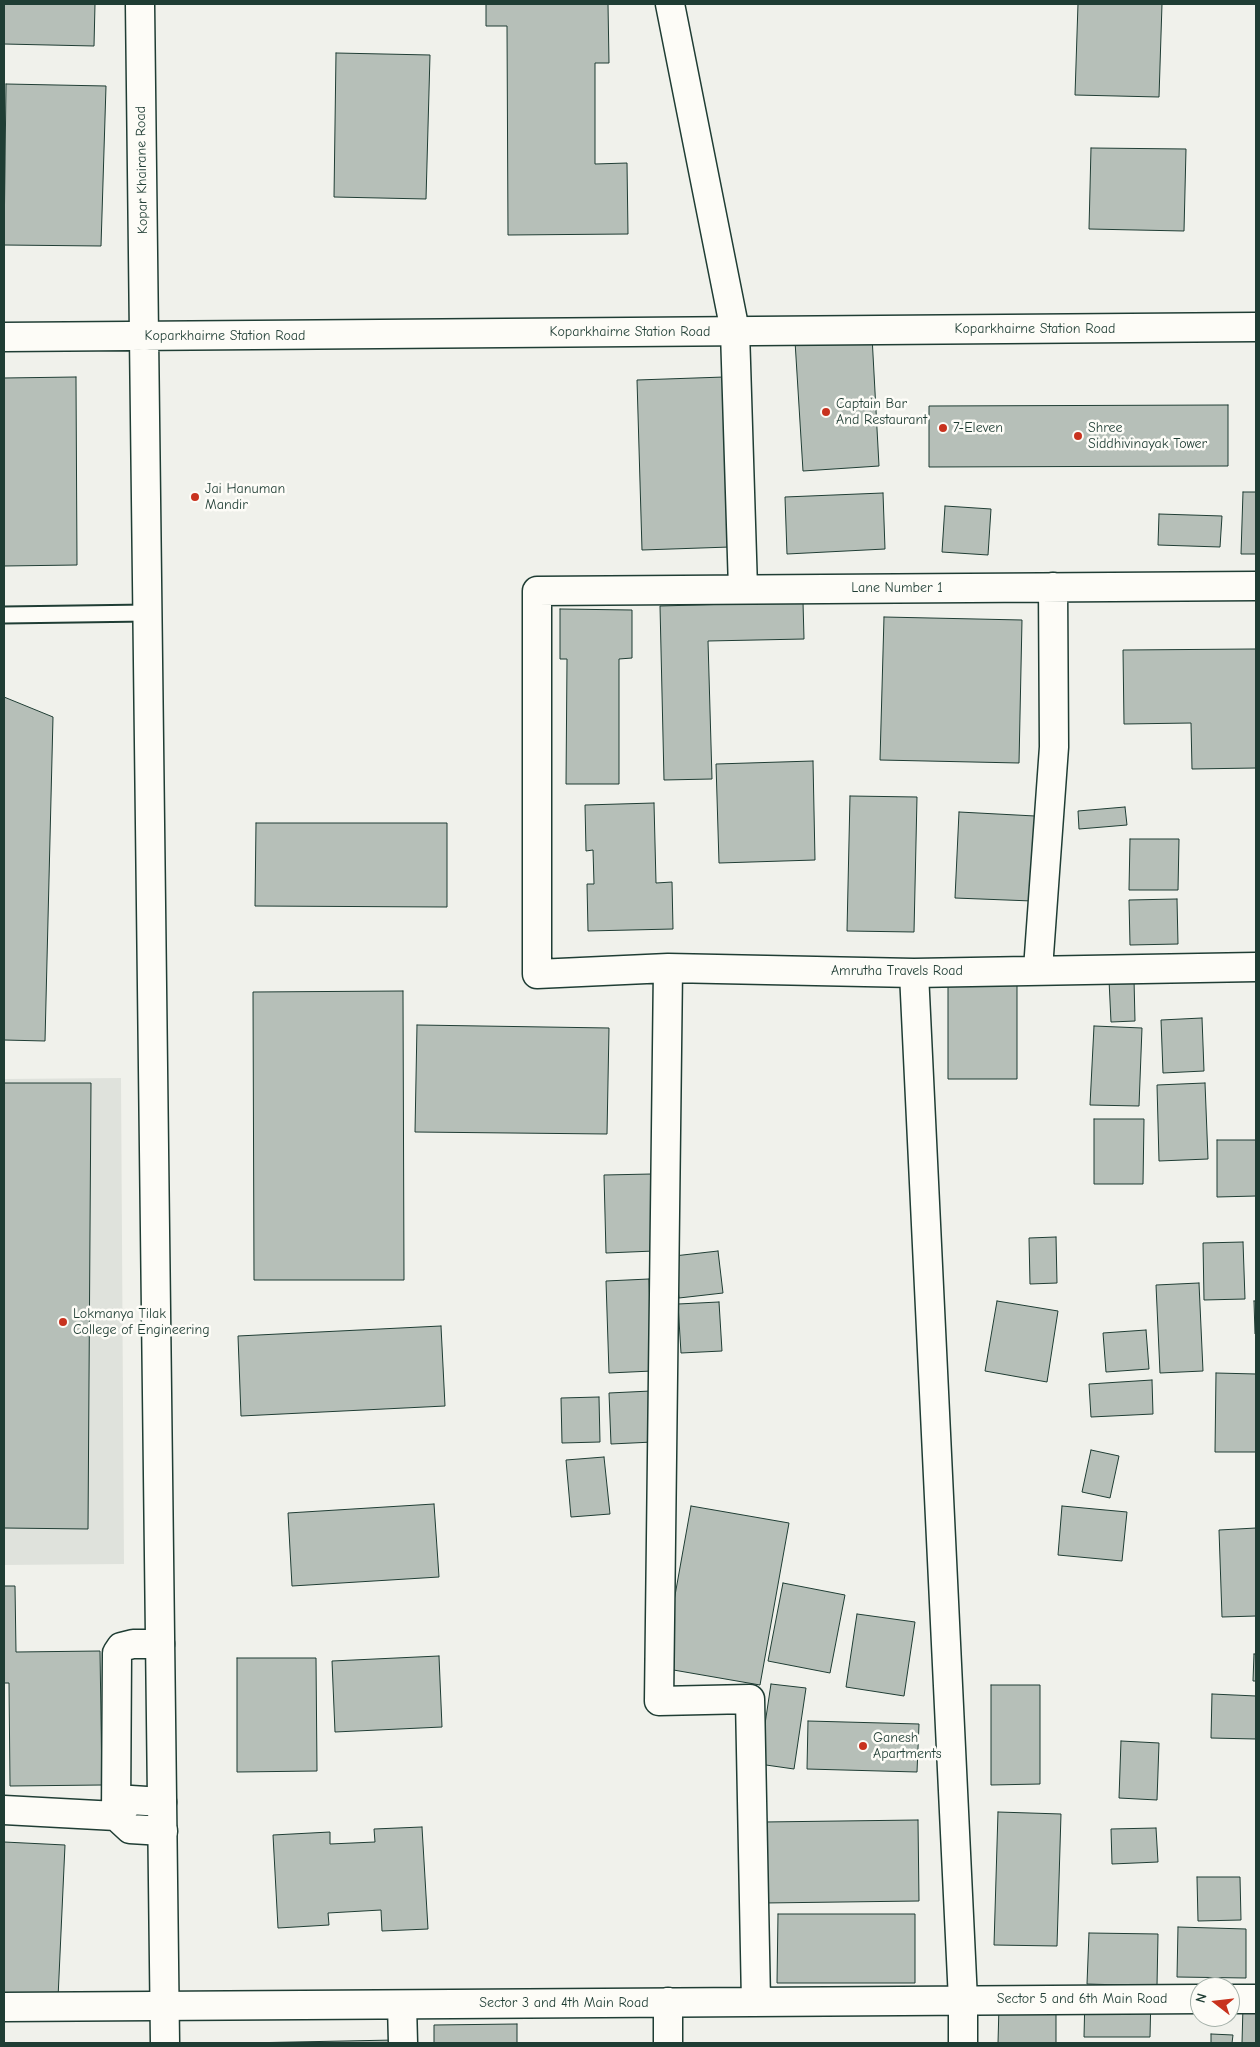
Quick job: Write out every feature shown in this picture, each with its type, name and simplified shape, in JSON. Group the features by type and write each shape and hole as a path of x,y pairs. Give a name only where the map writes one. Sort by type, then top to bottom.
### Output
{"street":[{"name":"Kopar Khairane Road","path":"140,4 165,2043"},
{"path":"670,4 735,331 743,589"},
{"name":"Koparkhairne Station Road","path":"4,337 1256,327"},
{"name":"Lane Number 1","path":"537,974 537,591 1256,586"},
{"path":"1038,969 1054,747 1053,587"},
{"name":"Amrutha Travels Road","path":"537,974 668,968 914,972 1256,967"},
{"path":"668,968 659,1701 750,1699 756,2002"},
{"path":"914,972 963,2000 963,2043"},
{"path":"116,1816 117,1653 121,1647 133,1644 160,1644"},
{"path":"116,1816 131,1800 162,1802"},
{"path":"4,1810 116,1816 130,1829 163,1831"},
{"name":"Sector 5 and 6th Main Road","path":"963,2000 1190,1999"},
{"path":"1240,1999 1256,1999"},
{"name":"Sector 3 and 4th Main Road","path":"4,2007 963,2000"},
{"path":"668,2002 668,2043"},
{"path":"402,2005 403,2043"}],"lane":[{"path":"4,615 147,613"}],"shaded area":[{"name":"Lokmanya Tilak College of Engineering","path":"121,1078 124,1564 4,1565 4,1079"}],"building":[{"path":"4,4 95,4 94,46 4,44"},
{"path":"486,4 608,4 609,63 595,63 595,164 627,163 628,234 508,235 507,26 486,26"},
{"path":"1078,4 1162,4 1159,97 1075,95"},
{"path":"336,53 430,55 426,199 334,197"},
{"path":"6,84 106,86 101,246 4,245"},
{"path":"1091,148 1186,149 1184,231 1089,229"},
{"path":"872,336 879,466 803,471 795,341"},
{"path":"76,377 77,565 4,566 4,378"},
{"path":"724,377 730,547 642,550 637,380"},
{"name":"Shree Siddhivinayak Tower","path":"1228,405 1228,466 929,467 929,406"},
{"path":"1243,492 1256,492 1256,554 1241,554"},
{"path":"883,493 885,549 787,554 785,497"},
{"path":"945,506 991,509 988,555 942,552"},
{"path":"1159,514 1222,516 1220,547 1158,545"},
{"path":"803,602 804,639 708,641 712,779 664,780 660,606"},
{"path":"560,609 632,610 632,658 619,659 619,784 566,784 567,659 560,659"},
{"path":"884,617 1022,620 1019,763 880,760"},
{"path":"1256,649 1256,768 1192,769 1191,723 1124,724 1123,650"},
{"path":"4,697 53,717 45,1041 4,1040"},
{"path":"813,761 815,860 719,863 716,764"},
{"path":"850,796 917,797 914,932 847,931"},
{"path":"654,803 656,883 672,882 673,929 588,931 587,884 594,884 593,850 586,851 585,805"},
{"path":"1125,807 1127,825 1079,829 1078,811"},
{"path":"959,812 1035,816 1032,901 955,898"},
{"path":"256,823 447,823 447,907 255,906"},
{"path":"1130,839 1179,839 1178,890 1129,890"},
{"path":"1177,899 1178,944 1130,945 1129,900"},
{"path":"1134,979 1135,1021 1111,1022 1109,980"},
{"path":"948,983 1017,983 1017,1079 948,1079"},
{"path":"403,991 404,1280 254,1280 253,992"},
{"path":"1202,1018 1204,1071 1163,1073 1161,1020"},
{"path":"417,1025 609,1028 607,1134 415,1132"},
{"path":"1094,1026 1142,1028 1139,1106 1090,1105"},
{"name":"Lokmanya Tilak College of Engineering","path":"4,1083 91,1083 88,1529 4,1528"},
{"path":"1205,1083 1208,1159 1159,1161 1157,1085"},
{"path":"1094,1119 1144,1119 1143,1184 1094,1184"},
{"path":"1217,1140 1256,1140 1256,1196 1217,1197"},
{"path":"652,1174 654,1251 606,1253 604,1175"},
{"path":"1056,1237 1057,1283 1030,1284 1029,1238"},
{"path":"1243,1242 1245,1299 1204,1300 1203,1243"},
{"path":"718,1251 723,1293 679,1298 674,1256"},
{"path":"649,1279 652,1371 609,1373 606,1281"},
{"path":"1199,1283 1203,1371 1160,1373 1156,1285"},
{"path":"997,1301 1058,1311 1047,1382 985,1371"},
{"path":"1254,1301 1256,1301 1256,1334 1255,1334"},
{"path":"719,1302 722,1351 681,1353 678,1304"},
{"path":"441,1326 445,1406 241,1416 238,1336"},
{"path":"1146,1330 1149,1369 1106,1372 1103,1333"},
{"path":"1216,1373 1256,1374 1256,1452 1215,1452"},
{"path":"1152,1380 1153,1414 1091,1417 1089,1384"},
{"path":"651,1391 653,1442 611,1444 609,1393"},
{"path":"599,1397 600,1442 562,1443 561,1398"},
{"path":"1091,1450 1119,1456 1110,1498 1082,1492"},
{"path":"604,1457 610,1514 571,1517 566,1460"},
{"path":"434,1504 439,1577 292,1586 288,1513"},
{"path":"691,1506 789,1523 760,1685 662,1668"},
{"path":"1062,1506 1127,1512 1122,1561 1058,1555"},
{"path":"1256,1528 1256,1616 1222,1617 1219,1530"},
{"path":"783,1583 845,1595 830,1673 768,1661"},
{"path":"4,1586 15,1586 16,1652 100,1651 102,1785 10,1786 9,1683 4,1683"},
{"path":"857,1614 915,1622 904,1696 846,1687"},
{"path":"1254,1654 1256,1654 1256,1681 1253,1681"},
{"path":"439,1656 442,1727 335,1732 332,1661"},
{"path":"237,1658 316,1658 317,1771 237,1772"},
{"path":"771,1684 806,1688 794,1769 759,1764"},
{"path":"991,1685 1040,1685 1040,1784 991,1785"},
{"path":"1212,1694 1256,1696 1256,1739 1211,1738"},
{"name":"Ganesh Apartments","path":"808,1721 919,1724 917,1772 807,1769"},
{"path":"1121,1741 1159,1743 1157,1800 1119,1798"},
{"path":"998,1812 1061,1814 1057,1946 994,1945"},
{"path":"918,1820 919,1901 764,1903 764,1822"},
{"path":"422,1827 428,1929 382,1931 381,1910 328,1913 329,1925 278,1928 273,1835 330,1832 330,1844 375,1842 374,1829"},
{"path":"1156,1828 1158,1862 1112,1864 1111,1829"},
{"path":"4,1842 65,1845 58,1998 4,1995"},
{"path":"1197,1877 1240,1877 1241,1920 1198,1921"},
{"path":"778,1914 915,1914 915,1983 777,1983"},
{"path":"1178,1927 1246,1929 1246,1978 1177,1977"},
{"path":"1089,1933 1158,1934 1157,1986 1087,1984"},
{"path":"1085,1994 1151,1994 1150,2037 1084,2037"},
{"path":"999,2006 1056,2007 1056,2043 998,2043"},
{"path":"1243,2006 1256,2006 1256,2043 1242,2043"},
{"path":"517,2024 517,2043 434,2043 434,2025"},
{"path":"1211,2034 1233,2035 1232,2043 1211,2043"},
{"path":"395,2040 395,2043 244,2043"}],"place":[{"name":"Captain Bar And Restaurant","path":"826,412"},
{"name":"7-Eleven","path":"943,428"},
{"name":"Shree Siddhivinayak Tower","path":"1078,436"},
{"name":"Jai Hanuman Mandir","path":"195,497"},
{"name":"Lokmanya Tilak College of Engineering","path":"63,1322"},
{"name":"Ganesh Apartments","path":"863,1746"}]}
